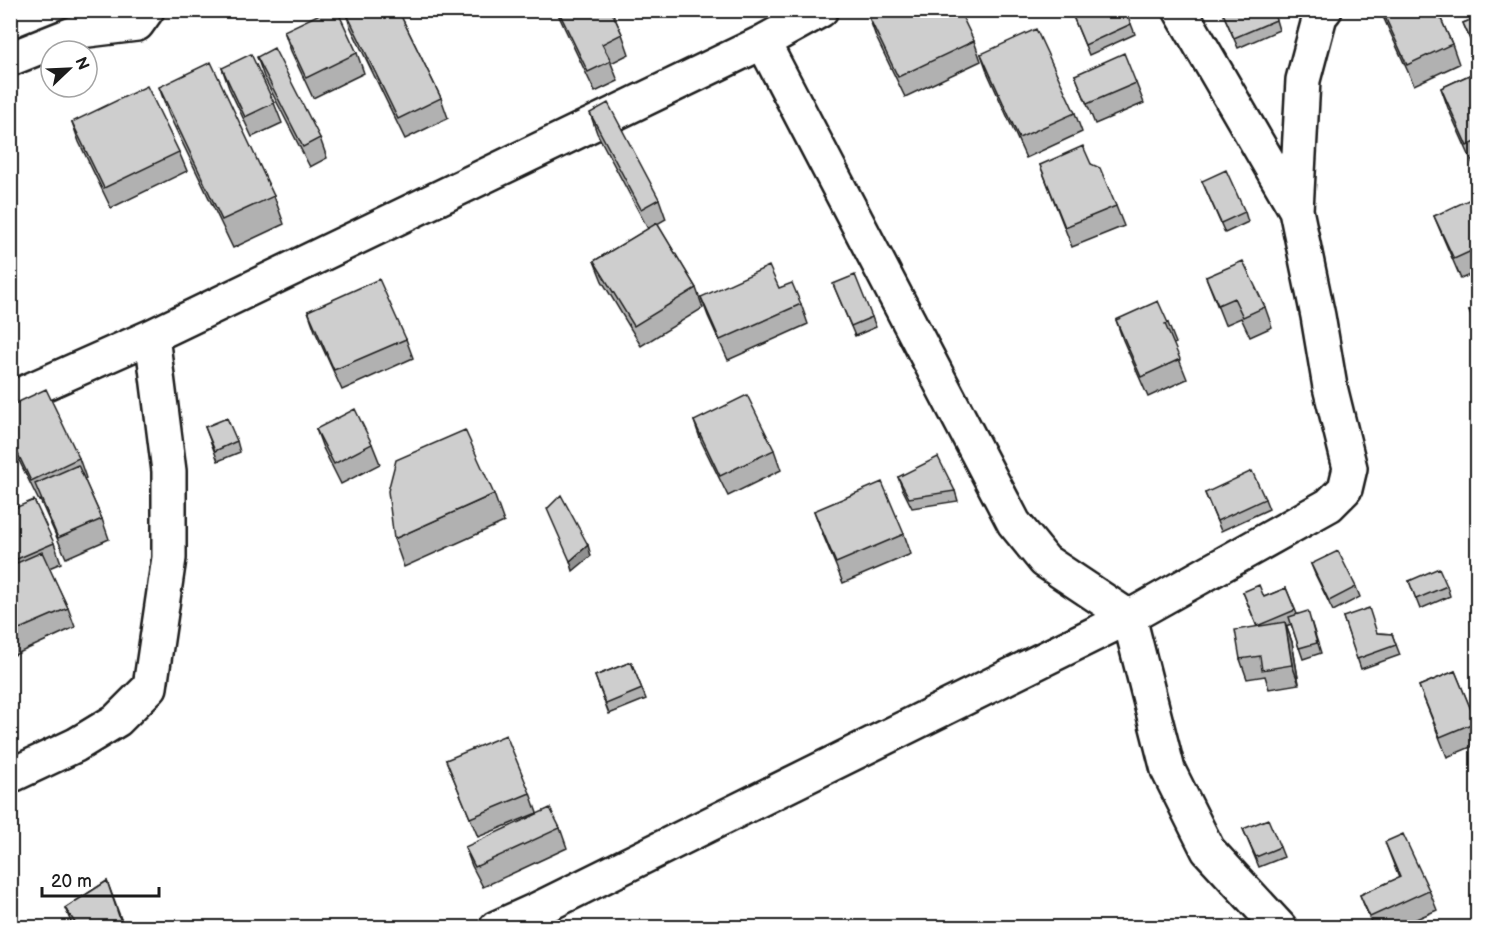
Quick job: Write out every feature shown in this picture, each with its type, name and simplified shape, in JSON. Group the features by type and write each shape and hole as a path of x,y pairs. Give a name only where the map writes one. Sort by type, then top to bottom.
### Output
{"street":[{"path":"10,59 80,31 137,24 147,10"},
{"path":"10,399 152,336 763,42 821,10"},
{"path":"1180,10 1296,210"},
{"path":"496,927 539,919 1129,617 1329,506 1345,489 1350,468 1330,387 1296,210 1303,80 1320,16 1325,10"},
{"path":"763,42 1014,523 1046,561 1129,617 1168,770 1208,850 1280,927"},
{"path":"10,776 76,745 117,720 150,687 169,558 169,471 152,336"}],"building":[{"path":"328,10 337,10 357,53 306,78 284,31"},
{"path":"345,10 398,10 441,98 398,119"},
{"path":"558,10 611,10 622,34 602,44 611,61 588,72"},
{"path":"882,10 959,10 974,41 898,77 869,17"},
{"path":"1079,10 1125,10 1131,24 1085,45 1072,14"},
{"path":"1272,10 1276,20 1234,38 1222,11"},
{"path":"1382,10 1437,10 1452,44 1407,65"},
{"path":"1478,17 1478,45 1474,47 1463,23"},
{"path":"1036,29 1075,113 1019,138 981,54"},
{"path":"274,48 320,138 303,147 257,57"},
{"path":"1124,53 1136,83 1087,104 1075,75"},
{"path":"251,54 274,103 245,117 222,68"},
{"path":"211,62 274,196 222,220 159,87"},
{"path":"1478,71 1478,141 1467,146 1441,88"},
{"path":"147,86 179,152 104,188 72,122"},
{"path":"608,103 659,199 641,209 590,113"},
{"path":"1083,146 1091,164 1100,168 1116,206 1065,227 1040,165"},
{"path":"1226,170 1245,212 1221,223 1202,181"},
{"path":"1477,196 1478,248 1454,259 1434,216"},
{"path":"657,223 696,288 634,326 594,261"},
{"path":"1243,261 1265,307 1243,317 1234,298 1218,305 1206,277"},
{"path":"769,266 779,288 792,283 801,304 720,340 701,297"},
{"path":"855,275 872,317 851,326 833,284"},
{"path":"379,279 406,339 334,370 308,311"},
{"path":"1158,301 1180,359 1141,377 1116,320"},
{"path":"1478,307 1478,331 1469,311"},
{"path":"46,389 79,458 31,481 10,437 10,406"},
{"path":"747,395 774,450 720,476 694,421"},
{"path":"355,409 372,444 334,464 316,429"},
{"path":"227,418 237,441 215,451 205,427"},
{"path":"465,430 494,494 394,539 388,491 396,460"},
{"path":"938,457 955,491 909,498 898,477"},
{"path":"78,465 102,519 58,538 35,484"},
{"path":"1252,471 1265,499 1217,521 1205,493"},
{"path":"882,482 904,534 836,563 814,511"},
{"path":"561,495 588,545 570,561 547,509"},
{"path":"34,500 54,543 10,562 10,510"},
{"path":"1338,551 1356,587 1329,601 1311,564"},
{"path":"42,552 68,608 10,633 10,566"},
{"path":"1439,568 1447,586 1416,599 1409,581"},
{"path":"1259,585 1264,597 1286,588 1295,610 1257,626 1243,592"},
{"path":"1369,608 1377,633 1392,634 1396,645 1357,659 1343,617"},
{"path":"1308,611 1317,643 1299,648 1289,617"},
{"path":"1285,622 1292,665 1262,670 1260,656 1240,659 1235,630"},
{"path":"631,662 642,689 606,704 595,676"},
{"path":"1455,671 1476,722 1440,737 1419,686"},
{"path":"506,735 530,793 470,818 446,760"},
{"path":"550,808 560,828 475,867 465,847"},
{"path":"1268,819 1280,847 1256,857 1243,829"},
{"path":"1403,834 1429,890 1370,917 1360,895 1400,877 1385,842"},
{"path":"107,881 122,925 78,927 65,908"}]}
